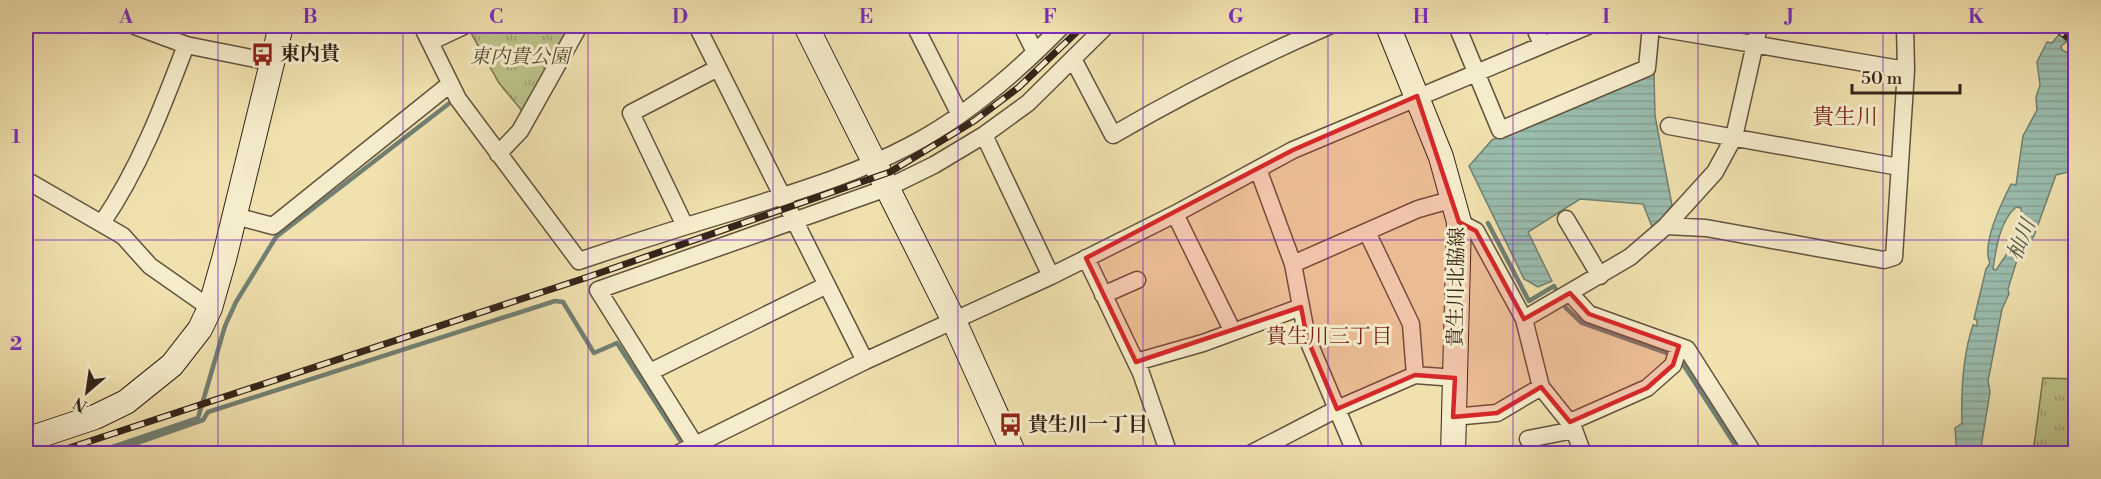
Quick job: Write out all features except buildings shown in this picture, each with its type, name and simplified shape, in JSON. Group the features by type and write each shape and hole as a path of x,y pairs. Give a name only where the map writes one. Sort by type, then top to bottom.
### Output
{"street":[{"path":"135,26 186,45 271,62"},
{"path":"26,440 95,417 140,393 186,350 210,308 281,26"},
{"path":"422,26 450,84 498,154 579,261 782,196 875,163 910,146 960,115 1035,52 1062,26"},
{"path":"430,42 464,26"},
{"path":"498,154 520,131 579,26"},
{"path":"697,26 866,361"},
{"path":"806,26 954,321 1014,453"},
{"path":"915,26 960,115"},
{"path":"1022,26 1035,52"},
{"path":"1106,26 1028,103 984,135 934,165 887,188 598,290 650,372 689,449 866,361 1051,276 1175,214 1293,150 1588,26"},
{"path":"1073,59 1113,135 1232,70 1329,26"},
{"name":"貴生川北脇線","path":"1388,26 1417,96 1456,210 1458,312 1453,453"},
{"path":"1457,26 1500,130 1647,68 1658,27 1906,70"},
{"path":"1534,26 1542,45"},
{"path":"1524,318 1630,257 1666,226 1715,172 1734,137 1759,26"},
{"path":"1666,226 1706,228 1884,260 1894,257 1906,70 1905,26"},
{"path":"102,223 126,185 145,146 186,45"},
{"path":"685,226 631,113 718,68"},
{"path":"235,216 273,226 450,84"},
{"path":"1669,126 1899,167"},
{"path":"984,135 1051,276"},
{"path":"1258,169 1293,264 1307,338 1356,453"},
{"path":"26,180 123,236 150,266 210,308"},
{"path":"1293,264 1418,209 1456,210 1476,231 1524,318 1541,387 1572,426 1583,453"},
{"path":"1175,214 1233,332"},
{"path":"1566,219 1600,276"},
{"path":"1367,232 1411,324 1415,375"},
{"path":"1086,258 1136,362 1169,453"},
{"path":"1103,295 1137,280"},
{"path":"650,372 827,285"},
{"path":"1564,297 1589,314 1687,349 1754,453"},
{"path":"1136,362 1233,332 1301,307"},
{"path":"1528,439 1572,426 1647,388 1673,365 1679,346"},
{"path":"1250,453 1337,409 1415,375 1455,378"},
{"path":"1453,417 1497,413 1541,387"}],"highlighted area":[{"path":"1417,96 1459,222 1476,231 1524,319 1570,293 1589,314 1679,346 1673,365 1647,388 1570,422 1541,387 1497,413 1453,417 1455,378 1415,375 1337,409 1307,338 1301,307 1136,362 1086,258 1293,150"}],"green space":[{"name":"東内貴公園","path":"482,26 573,26 523,112 499,83 470,31"},
{"path":"2043,378 2075,379 2075,453 2033,453"}],"water":[{"name":"杣川","path":"2066,26 2075,26 2075,41 2072,38 2061,46 2062,50 2072,55 2075,50 2074,176 2068,172 2056,175 2034,236 2017,260 2008,289 2009,294 2002,309 1988,381 1990,392 1980,453 1957,453 1955,428 1962,423 1965,361 1973,325 1977,326 1977,320 1974,319 1986,269 1990,263 1988,245 1990,234 2011,184 2016,185 2023,136 2037,110 2036,97 2040,85 2037,62 2047,42 2052,43","holes":["2016,207 2021,208 2022,214 2027,218 2025,227 1996,270 1993,269 2002,227"]},
{"path":"1654,72 1655,116 1672,205 1653,229 1643,204 1580,199 1528,232 1552,281 1538,287 1524,279 1469,166 1492,140"}],"waterway":[{"path":"92,454 198,418 225,326 236,302 276,237 451,102"},
{"path":"1488,223 1529,301 1554,286 1566,308 1582,323 1672,355"},
{"path":"105,454 203,420 208,412 555,301 563,302 594,353 617,343 680,440"},
{"path":"1679,358 1741,454"},
{"path":"715,446 719,454"}],"railway":[{"path":"51,454 588,277 890,172 974,121 1019,87 1083,26"},
{"path":"2053,26 2076,44"}],"place":[{"name":"東内貴","path":"262,54"},
{"name":"貴生川一丁目","path":"1010,425"}],"district":[{"name":"貴生川","path":"1845,117"},
{"name":"貴生川三丁目","path":"1329,337"}]}
